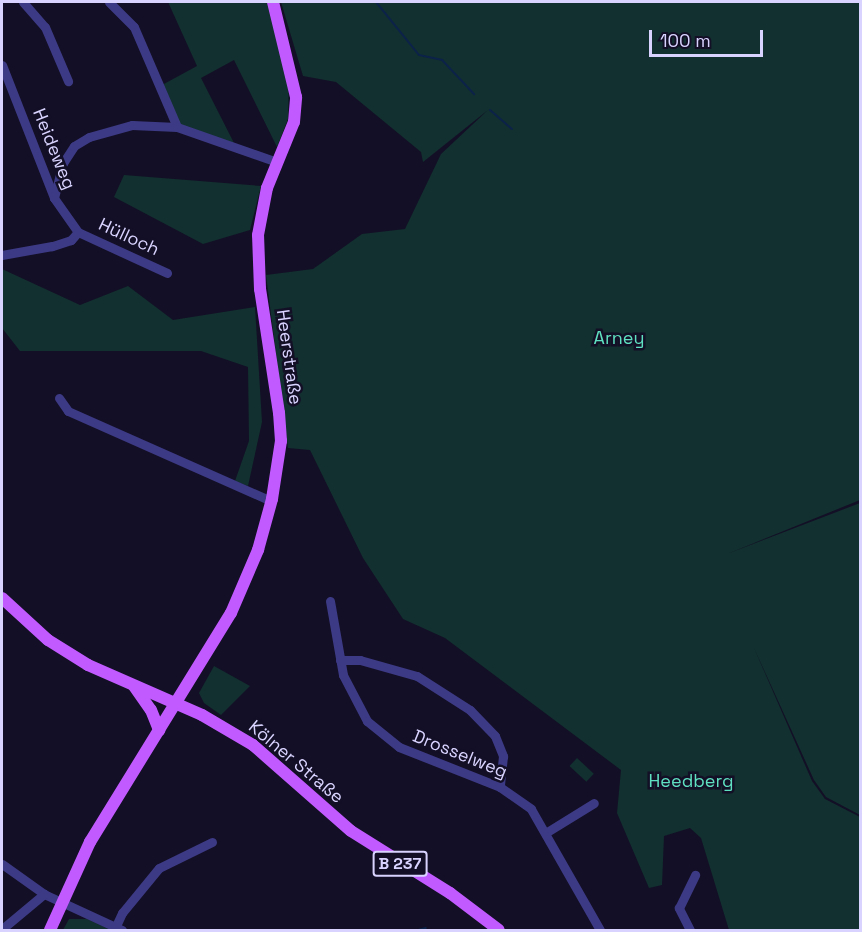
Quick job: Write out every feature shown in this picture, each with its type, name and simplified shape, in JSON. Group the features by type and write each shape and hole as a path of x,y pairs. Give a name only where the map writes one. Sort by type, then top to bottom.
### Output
{"main road":[{"name":"Heerstraße","path":"50,930 90,842 231,613 258,550 271,501 281,441 257,258 261,212 277,162 294,122 296,97 273,2"},
{"name":"Kölner Straße","path":"2,598 57,646 133,685 177,704 253,745 351,831 450,893 499,930"},
{"path":"133,685 151,710 159,730"}],"street":[{"path":"23,2 45,27 68,81"},
{"path":"109,2 134,27 177,127"},
{"name":"Heideweg","path":"2,65 54,198 78,232"},
{"path":"54,198 63,163 74,146 89,137 132,125 177,127 277,162"},
{"path":"2,242 3,254 52,246 71,240 78,232"},
{"name":"Hülloch","path":"78,232 167,273"},
{"path":"59,398 68,411 271,501"},
{"name":"Drosselweg","path":"330,601 340,660 352,697 367,721 399,747 500,786 531,809 547,832 600,930"},
{"path":"340,660 360,660 417,676 470,711 495,736 503,756 500,786"},
{"path":"547,832 594,803"},
{"path":"2,864 44,894 118,929 122,913 159,868 212,842"},
{"path":"690,930 679,908 695,876"},
{"path":"2,929 44,894"}],"green space":[{"path":"168,2 268,2 289,76 288,119 277,147 234,60 201,78 234,143 180,125 162,85 197,66"},
{"name":"Arney","path":"281,2 860,2 860,500 727,554 860,503 860,815 826,797 814,780 754,648 812,781 825,799 860,817 860,930 729,930 701,838 690,828 664,836 662,885 649,888 617,813 621,770 445,638 403,619 363,558 310,450 288,448 266,275 313,269 362,234 405,229 441,154 488,110 423,162 421,152 336,82 303,76"},
{"path":"124,175 261,186 250,230 203,244 114,197"},
{"path":"2,269 80,305 128,286 173,320 255,307 262,422 248,486 235,481 249,441 248,367 201,351 20,351 2,328"},
{"path":"214,666 250,686 221,715 204,703 199,693"},
{"path":"577,758 594,774 586,782 569,766"},
{"path":"69,919 87,919 111,930 63,930"}],"waterway":[{"path":"376,2 419,55 442,60 474,94"},
{"path":"490,110 512,129"},
{"path":"418,930 426,928"}],"park label":[{"name":"Heedberg","path":"691,781"}]}
